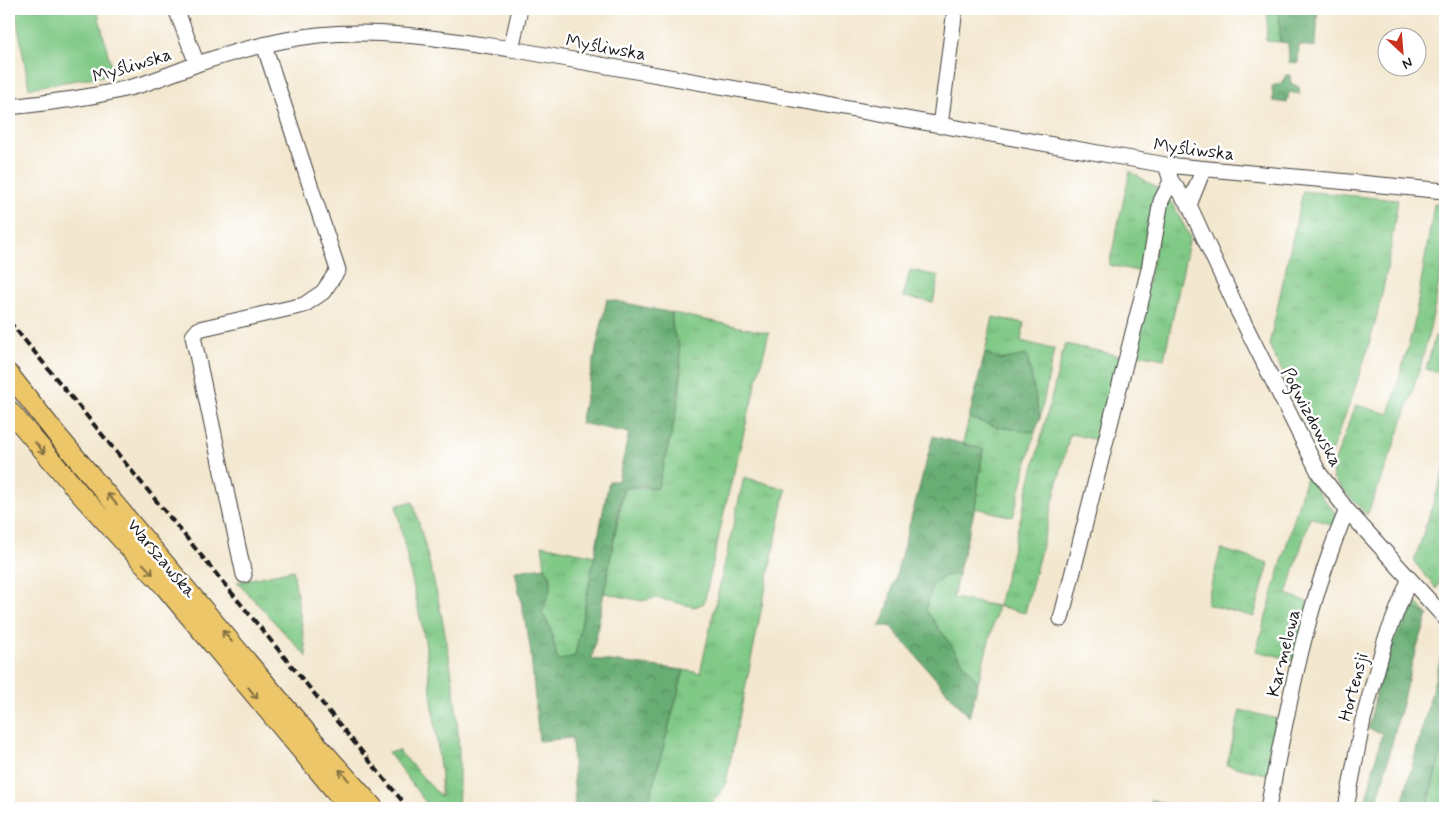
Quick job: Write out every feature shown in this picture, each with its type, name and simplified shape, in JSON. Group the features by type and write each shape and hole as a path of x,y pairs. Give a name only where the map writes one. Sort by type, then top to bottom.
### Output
{"main road":[{"name":"Warszawska","path":"9,376 314,741 374,808"},
{"name":"Warszawska","path":"9,410 80,494 164,586 349,808"}],"street":[{"path":"176,9 196,64"},
{"path":"511,49 520,9"},
{"path":"940,126 956,9"},
{"name":"Myśliwska","path":"9,107 86,98 145,84 196,64 264,45 319,35 371,33 420,37 511,49 1166,165 1203,170 1445,191"},
{"path":"244,575 192,336 199,329 304,305 323,292 338,270 264,45"},
{"name":"Pogwizdowska","path":"1166,165 1172,181 1188,205 1310,458 1346,510 1445,618"},
{"path":"1188,205 1203,170"},
{"path":"1061,619 1149,269 1161,201 1172,181"},
{"name":"Karmelowa","path":"1268,808 1297,671 1314,605 1332,544 1346,510"},
{"name":"Hortensji","path":"1346,808 1363,720 1385,641 1409,580"}],"green space":[{"path":"15,9 97,9 113,74 29,88"},
{"path":"1268,9 1279,9 1280,42 1266,41"},
{"path":"1279,9 1318,9 1316,47 1299,45 1298,63 1289,62 1288,43 1280,42"},
{"path":"1286,75 1290,75 1291,83 1299,87 1300,94 1289,92 1287,103 1273,101 1272,86 1282,83"},
{"path":"1130,171 1159,189 1142,272 1109,265"},
{"path":"1303,191 1398,200 1389,259 1377,316 1351,400 1327,462 1269,345"},
{"path":"1167,198 1174,206 1190,237 1164,359 1132,353"},
{"path":"1434,204 1445,205 1443,245 1431,324 1409,402 1367,515 1333,479 1332,468 1356,405 1389,414 1414,325"},
{"path":"910,270 939,276 933,302 903,297"},
{"path":"607,299 672,313 672,326 680,354 680,388 658,488 641,486 623,488 592,659 684,670 647,808 575,808 572,738 539,741 530,646 515,571 545,567 549,573 551,584 542,613 550,627 558,661 575,656 609,481 618,481 629,433 580,423"},
{"path":"672,313 769,333 727,499 704,603 695,607 656,598 642,601 604,593 624,488 658,488 670,439 678,405 681,371 679,348 672,326"},
{"path":"993,317 1024,323 1021,341 1054,349 1040,419 1027,355 1000,360 985,352"},
{"path":"1435,336 1445,338 1445,375 1426,369"},
{"path":"1065,344 1122,356 1102,441 1070,434 1025,613 998,606"},
{"path":"985,352 1000,360 1027,355 1040,419 1035,432 997,427 969,418"},
{"path":"969,418 997,427 1035,432 1013,517 975,508 983,449 963,443"},
{"path":"933,436 983,449 975,508 958,574 945,576 932,585 926,610 978,683 969,717 890,626 879,626 885,616"},
{"path":"1445,467 1445,561 1437,589 1414,562"},
{"path":"1307,474 1317,491 1338,516 1334,526 1310,517 1287,594 1311,603 1295,660 1256,651"},
{"path":"744,477 786,489 725,787 708,808 647,808 684,670 700,673"},
{"path":"413,502 433,577 449,653 458,731 458,808 430,808 388,752 399,751 441,797 441,776 425,641 396,505"},
{"path":"542,545 595,556 575,656 558,661 550,627 542,613 551,583 551,576 545,567"},
{"path":"1221,549 1269,563 1254,617 1206,604"},
{"path":"293,570 307,657 237,582"},
{"path":"958,574 953,598 998,606 978,683 926,610 932,585 945,576"},
{"path":"1409,594 1428,615 1414,608 1382,667"},
{"path":"1414,608 1428,615 1412,663 1376,808 1364,808 1382,733 1368,729 1382,667"},
{"path":"1445,642 1445,672 1438,668"},
{"path":"1438,668 1445,672 1445,736 1427,808 1403,800"},
{"path":"1240,710 1282,720 1270,775 1227,765"},
{"path":"1445,736 1445,808 1401,808 1403,800 1427,807"},
{"path":"1151,800 1186,808 1149,808"}],"railway":[{"path":"9,321 408,808"}]}
